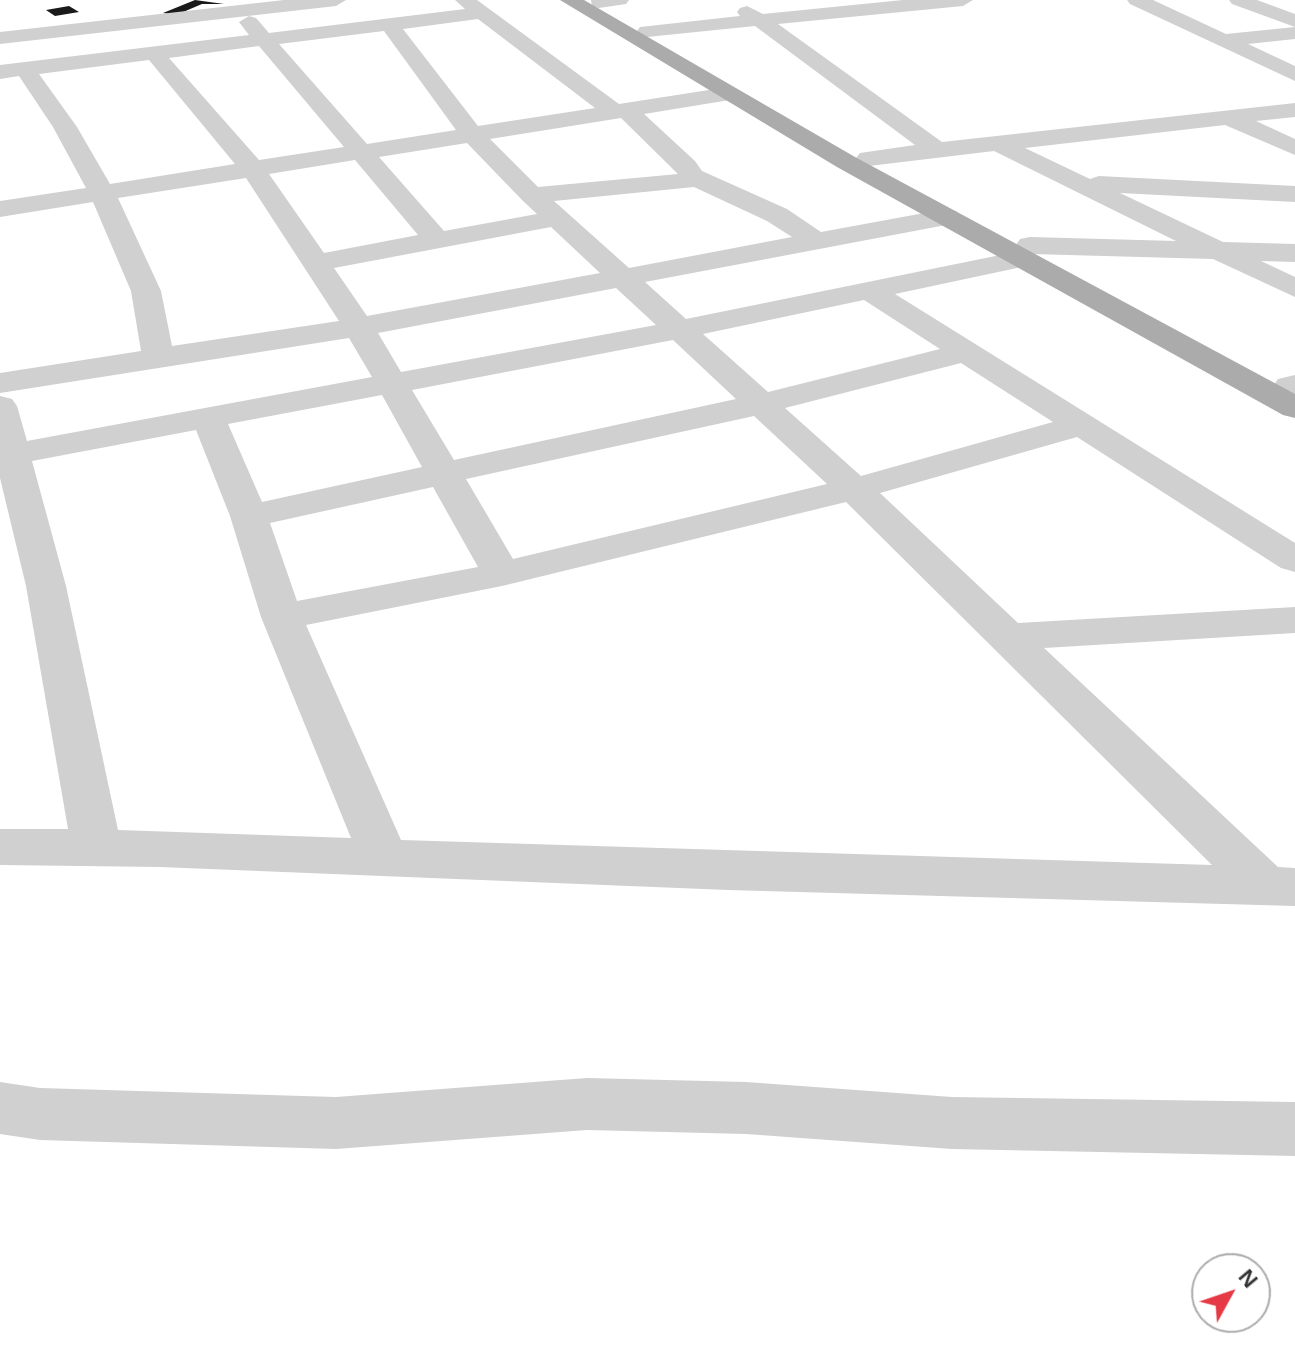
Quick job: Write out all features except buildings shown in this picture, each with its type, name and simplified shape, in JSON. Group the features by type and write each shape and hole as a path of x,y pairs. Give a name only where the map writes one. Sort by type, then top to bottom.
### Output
{"main road":[{"path":"570,0 728,94 946,217 1025,252"},
{"path":"604,1 647,31 869,158 1025,252 1294,392"}],"street":[{"path":"0,38 234,6 336,0"},
{"path":"728,0 937,150"},
{"path":"647,31 963,0"},
{"path":"1137,0 1222,41 1289,68"},
{"path":"1244,2 1285,0"},
{"path":"1244,2 1295,21"},
{"path":"234,6 438,241"},
{"path":"12,71 389,24 473,6 620,110 686,166 692,176 777,215 818,243"},
{"path":"389,24 472,134 545,206 854,489 1004,637 1280,887"},
{"path":"1222,41 1295,33"},
{"path":"154,53 253,169 359,327 502,574"},
{"path":"12,71 65,127 102,193 146,291 158,356"},
{"path":"0,209 728,94"},
{"path":"869,158 1295,110"},
{"path":"1227,117 1295,148"},
{"path":"1123,129 1161,150"},
{"path":"996,143 1295,288"},
{"path":"1186,163 1237,191"},
{"path":"316,263 438,241 545,206 686,181 692,176"},
{"path":"1080,183 1295,194"},
{"path":"0,383 359,327 946,217"},
{"path":"14,454 678,330 868,290 1025,252 1218,250 1295,253"},
{"path":"868,290 1295,560"},
{"path":"249,516 760,404 967,352"},
{"path":"0,406 14,454 15,518 97,849"},
{"path":"208,418 249,516 282,617 384,858"},
{"path":"282,617 502,574 854,489 1082,425"},
{"path":"1004,637 1295,620"},
{"path":"0,847 1280,887"},
{"path":"0,1108 71,1115 336,1123 587,1104 746,1108 952,1123 1295,1129"}]}
